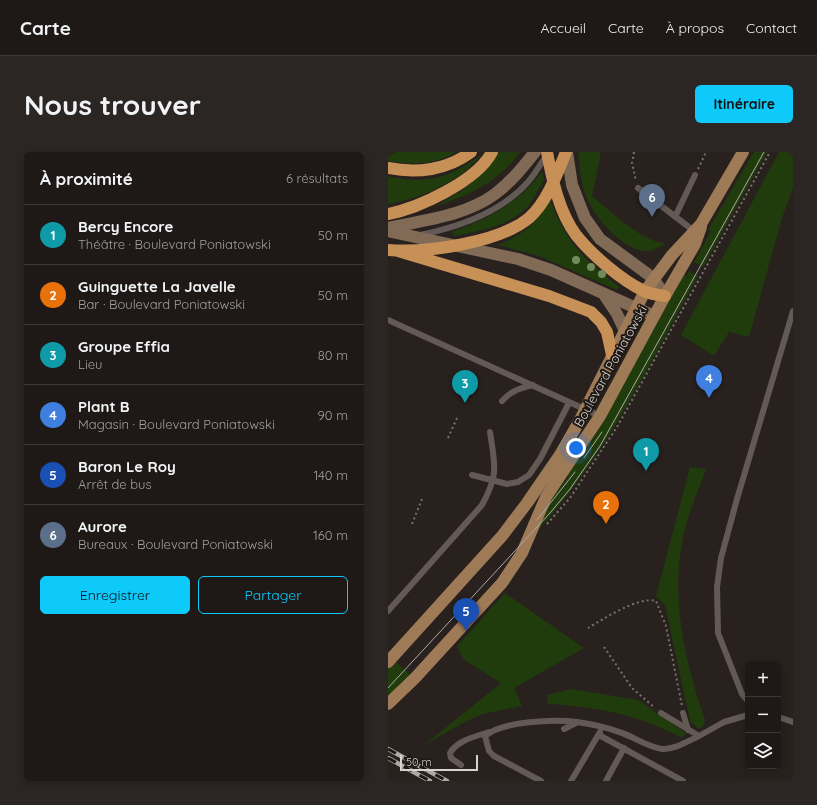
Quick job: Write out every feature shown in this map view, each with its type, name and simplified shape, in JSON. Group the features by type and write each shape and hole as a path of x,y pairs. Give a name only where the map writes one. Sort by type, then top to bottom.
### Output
{"highway":[{"path":"388,168 408,172 432,170 453,162 471,152"},
{"path":"388,214 402,211 436,198 469,177 492,152"},
{"path":"548,152 557,194 576,234 601,261 618,275 645,291 665,296"},
{"path":"393,251 453,246 499,235 517,226 529,218 538,207 556,175 566,152"},
{"path":"393,251 549,296 591,312 601,322 607,332 612,355"}],"main road":[{"path":"388,228 442,217 468,208 488,198 515,177 535,152"},
{"path":"566,152 572,185 589,223 600,239 653,278 665,296"},
{"name":"Boulevard Poniatowski","path":"388,662 502,536 547,474 585,409 624,329 645,291 653,278 698,227 743,152"},
{"name":"Boulevard Poniatowski","path":"388,704 420,672 502,583 522,553 546,497 600,416 695,244 698,227"},
{"path":"388,231 518,259 551,270 605,296 654,316"},
{"path":"605,296 617,314 624,329"}],"lane":[{"path":"413,236 462,224 502,204 528,182 548,152"},
{"path":"675,217 695,175"},
{"path":"638,188 675,217 698,227"},
{"path":"745,698 742,694 718,634 717,587 721,558 737,499 793,311"},
{"path":"388,320 600,416"},
{"path":"502,401 517,389 532,385"},
{"path":"472,475 507,484 518,482 529,475 540,459 569,402"},
{"path":"388,611 482,505 491,489 496,470 490,432"},
{"path":"661,713 699,736"},
{"path":"683,713 688,730"},
{"path":"461,765 451,758 450,754 453,748 466,740 520,724 560,721 578,722 603,727 662,749 676,746 699,736 724,722 745,716"},
{"path":"781,718 793,722"},
{"path":"564,729 578,722"},
{"path":"571,781 603,727"},
{"path":"490,732 485,736 489,751 494,756 541,781"},
{"path":"598,735 683,781"},
{"path":"606,781 624,748"}],"path":[{"path":"634,152 632,163 638,188"},
{"path":"702,161 706,152"},
{"path":"547,524 570,498 617,427 770,152"},
{"path":"448,438 457,418"},
{"path":"412,524 422,499"},
{"path":"588,628 612,613 649,599 656,601 666,626 683,713"},
{"path":"604,648 632,688 661,713"}],"green space":[{"path":"396,152 456,152 432,162 406,163 388,161 388,156"},
{"path":"499,152 520,152 512,163 493,180 471,193 434,207 470,184 484,171"},
{"path":"578,152 601,152 592,196 636,231 646,237 666,244 651,251 638,250 621,241 605,226 593,210 586,197 581,178"},
{"path":"754,152 767,152 703,267 694,262 711,231 708,230"},
{"path":"779,152 793,152 793,188 782,218 749,337 729,332 714,356 681,335"},
{"path":"483,154 461,175 441,187 406,200 388,204 388,176 412,180 430,179 453,172"},
{"path":"542,172 544,180 530,204 514,218 485,229 454,236 452,232 491,215 513,201 533,183"},
{"path":"550,200 563,228 577,249 595,267 619,287 617,290 539,256 498,245 515,237 534,222 540,216"},
{"path":"689,271 698,276 625,409 584,473 536,532 550,500 569,476 567,475 597,431 684,274 687,276"},
{"path":"690,467 706,469 687,521 681,546 679,571 681,622 685,647 690,671 705,719 704,725 699,729 690,721 665,605 656,596"},
{"path":"505,593 584,648 514,688 522,706 482,714 424,745 501,683 463,659 457,646"},
{"path":"395,661 411,675 388,698 388,668"},
{"path":"571,689 639,700 686,733 682,738 633,717 584,707 548,704 547,695"}],"tram line":[{"path":"388,688 550,513 570,489 600,446 764,152"},
{"path":"584,458 602,432"},
{"path":"537,520 575,472"}],"railway":[{"path":"388,749 447,781"},
{"path":"388,758 430,781"}],"place":[{"name":"Aurore","path":"652,217"},
{"name":"Plant B","path":"709,398"},
{"name":"Groupe Effia","path":"465,403"},
{"name":"Bercy Encore","path":"646,471"},
{"name":"Guinguette La Javelle","path":"606,524"},
{"name":"Baron Le Roy","path":"466,631"}]}
